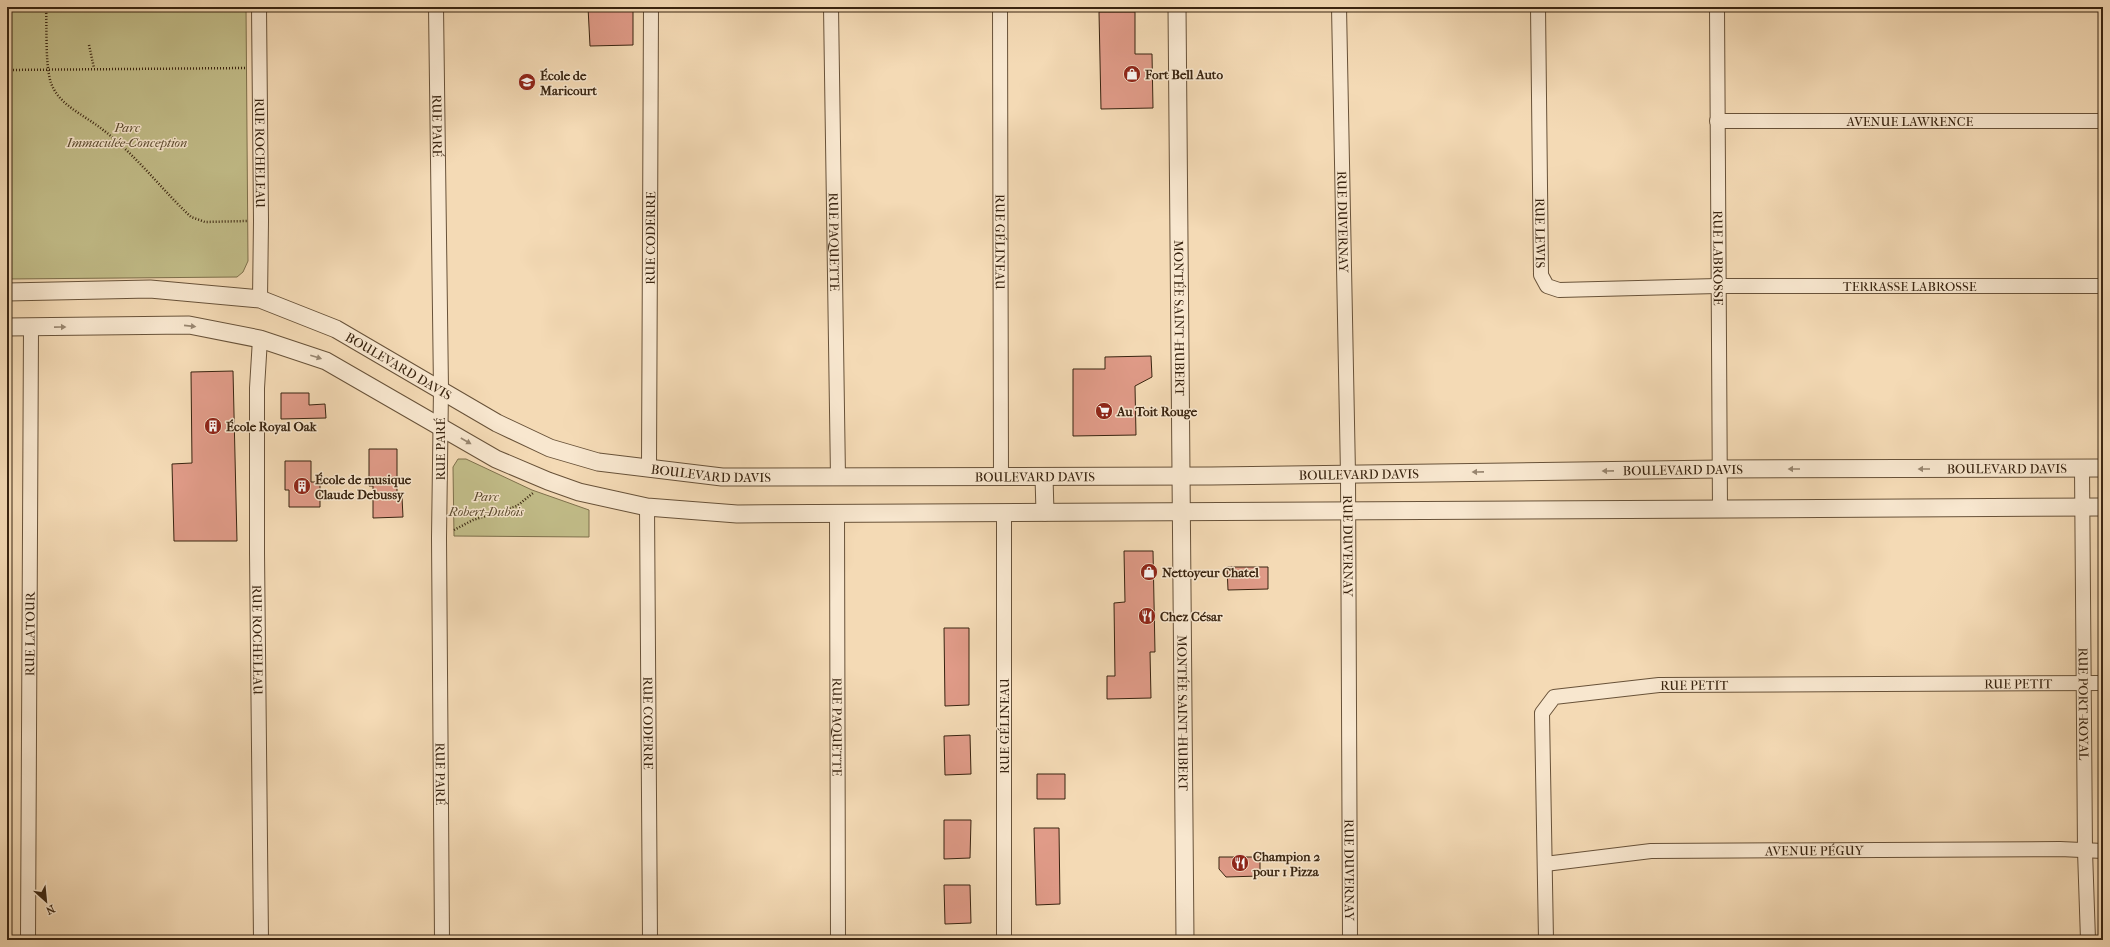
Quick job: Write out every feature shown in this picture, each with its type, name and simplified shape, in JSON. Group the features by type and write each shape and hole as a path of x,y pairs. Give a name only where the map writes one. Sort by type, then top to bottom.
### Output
{"street":[{"name":"RUE ROCHELEAU","path":"259,7 261,221 260,299"},
{"name":"RUE PARÉ","path":"436,7 441,389 439,426 439,538 442,940"},
{"name":"RUE CODERRE","path":"649,468 651,7"},
{"name":"RUE PAQUETTE","path":"831,7 838,477"},
{"name":"RUE GÉLINEAU","path":"1000,7 1001,477"},
{"name":"MONTÉE SAINT-HUBERT","path":"1177,7 1185,940"},
{"name":"RUE DUVERNAY","path":"1339,7 1348,474 1350,940"},
{"name":"RUE LEWIS","path":"1538,7 1541,275 1547,286 1559,290 1717,286"},
{"name":"RUE LABROSSE","path":"1717,7 1717,286 1720,509"},
{"name":"AVENUE LAWRENCE","path":"1717,121 2103,120"},
{"name":"TERRASSE LABROSSE","path":"1717,286 2103,286"},
{"name":"BOULEVARD DAVIS","path":"7,292 150,289 260,299 336,329 498,423 550,448 598,462 722,478 1044,477 1719,470 2103,468"},
{"path":"7,327 31,328 189,325 260,339 326,360 496,459 548,481 579,492 647,507 736,514 2103,507"},
{"name":"RUE LATOUR","path":"28,940 31,328"},
{"name":"RUE ROCHELEAU","path":"260,339 258,388 257,553 261,940"},
{"name":"RUE PORT-ROYAL","path":"2082,468 2085,852 2088,940"},
{"path":"1044,477 1046,512"},
{"name":"RUE CODERRE","path":"647,507 650,940"},
{"name":"RUE GÉLINEAU","path":"1004,512 1004,940"},
{"name":"RUE PAQUETTE","path":"837,514 838,940"},
{"name":"RUE PETIT","path":"1546,940 1542,713 1554,697 1659,685 2103,683"},
{"name":"AVENUE PÉGUY","path":"1545,864 1651,851 2060,849 2085,852 2103,851"}],"path":[{"path":"46,7 48,70 56,94 68,106 116,138 191,217 205,222 261,221"},
{"path":"89,46 94,68"},
{"path":"7,70 94,68 260,68"},
{"path":"439,538 473,520 518,506 548,481"}],"green space":[{"name":"Parc Immaculée-Conception","path":"7,7 246,7 248,261 243,272 237,277 7,279"},
{"name":"Parc Robert-Dubois","path":"458,459 466,459 532,490 589,510 589,537 454,536 453,467"}],"building":[{"path":"588,7 633,7 633,45 590,46"},
{"path":"1099,12 1135,12 1135,54 1152,54 1153,108 1101,109"},
{"name":"Au Toit Rouge","path":"1151,356 1152,377 1135,386 1136,435 1073,436 1073,369 1105,369 1105,357"},
{"name":"École Royal Oak","path":"233,371 237,541 174,541 172,464 192,463 191,372"},
{"path":"281,393 309,393 309,405 325,404 326,418 281,419"},
{"path":"369,449 397,449 397,497 402,497 403,517 373,518 373,486 369,486"},
{"name":"École de musique Claude Debussy","path":"285,461 311,461 311,482 320,482 320,507 289,507 289,490 285,490"},
{"path":"1124,551 1153,551 1155,652 1150,652 1151,698 1107,699 1107,676 1115,676 1114,603 1125,602"},
{"path":"1227,567 1268,567 1268,589 1228,590"},
{"path":"944,628 969,628 969,705 945,706"},
{"path":"970,735 971,774 945,775 944,736"},
{"path":"1037,774 1065,774 1065,799 1037,799"},
{"path":"944,820 971,820 970,858 944,859"},
{"path":"1034,828 1059,828 1060,904 1036,905"},
{"name":"Champion 2 pour 1 Pizza","path":"1219,857 1260,857 1260,876 1226,877 1219,869"},
{"path":"944,885 970,885 971,923 945,924"}],"place":[{"name":"Fort Bell Auto","path":"1132,74"},
{"name":"École de Maricourt","path":"527,82"},
{"name":"Au Toit Rouge","path":"1104,411"},
{"name":"École Royal Oak","path":"213,426"},
{"name":"École de musique Claude Debussy","path":"302,486"},
{"name":"Nettoyeur Chatel","path":"1149,572"},
{"name":"Chez César","path":"1147,616"},
{"name":"Champion 2 pour 1 Pizza","path":"1240,863"}]}
